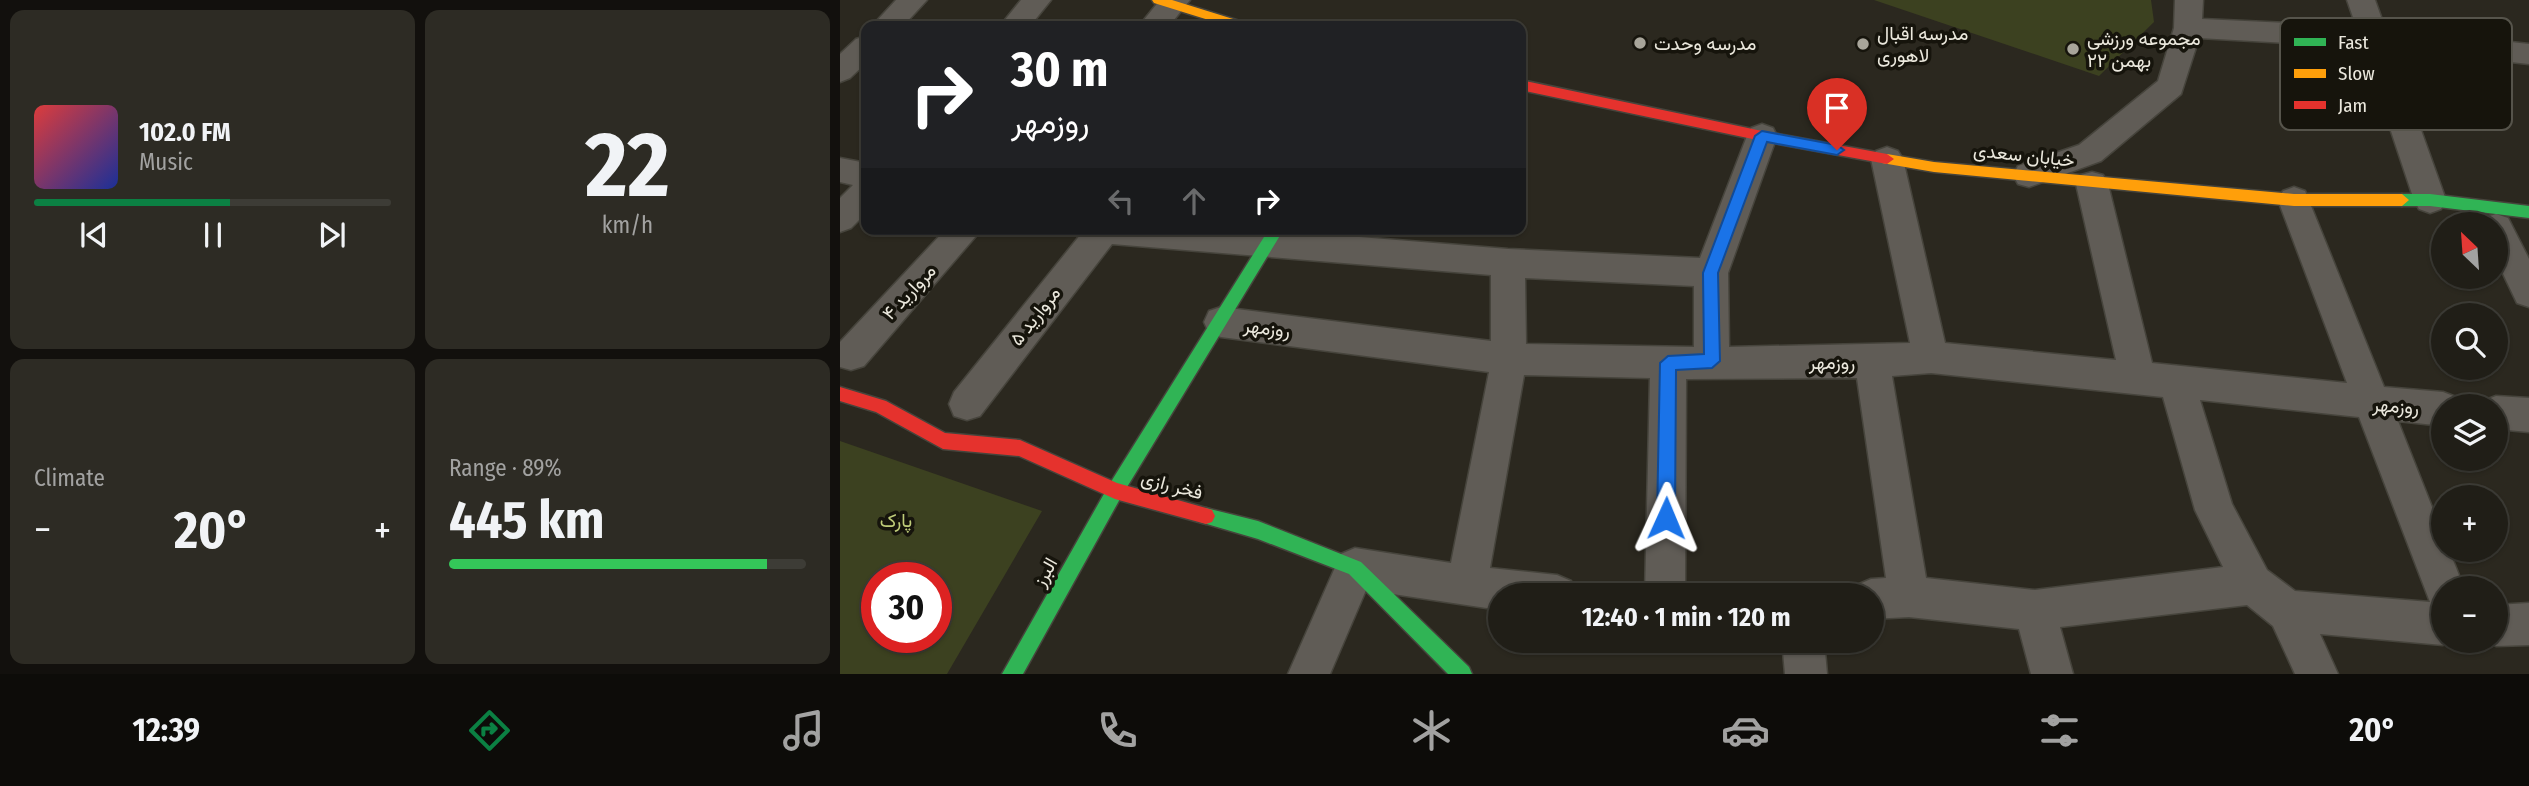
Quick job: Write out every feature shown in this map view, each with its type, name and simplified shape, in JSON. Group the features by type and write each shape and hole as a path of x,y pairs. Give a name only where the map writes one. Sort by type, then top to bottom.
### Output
{"street":[{"path":"891,21 913,0"},
{"path":"1018,21 1037,0"},
{"path":"2361,0 2366,18"},
{"path":"1156,21 1169,2 1227,21"},
{"path":"2029,175 2090,153 2171,86 2188,14 2280,26"},
{"path":"840,71 861,51"},
{"name":"خیابان سعدی","path":"1526,86 1762,136 1887,159 2092,184 2294,200 2430,200 2469,212"},
{"path":"2405,130 2430,200"},
{"path":"1712,361 1711,273 1762,136"},
{"path":"1887,159 1931,357"},
{"path":"840,170 861,174"},
{"path":"2092,184 2138,380"},
{"path":"840,219 861,197"},
{"path":"2294,200 2440,576"},
{"name":"خیابان سعدی","path":"2508,216 2529,212"},
{"name":"مروارید ۴","path":"851,355 961,235"},
{"name":"مروارید ۵","path":"967,404 1097,235"},
{"path":"1245,235 1508,263 1711,273"},
{"name":"البرز","path":"1012,674 1115,491 1274,236"},
{"path":"2508,251 2529,293"},
{"path":"1467,586 1508,359 1508,263"},
{"name":"روزمهر","path":"1220,322 1508,359 1668,363 1871,362 1931,357 2431,408"},
{"path":"1871,362 1890,598 2035,610 2253,584"},
{"path":"1665,583 1668,363"},
{"path":"2177,383 2214,510 2253,584 2288,611 2317,674"},
{"name":"فخر رازی","path":"840,394 880,406 943,441 1020,449 1115,491 1258,530 1355,568 1462,674"},
{"path":"2508,414 2529,415"},
{"path":"1309,674 1355,568 1488,588"},
{"path":"2035,610 2052,674"},
{"path":"2288,611 2431,623"},
{"path":"2508,625 2529,624"},
{"path":"1804,653 1806,674"}],"green space":[{"name":"مجموعه ورزشی ۲۲ بهمن","path":"1874,0 2151,0 2154,22 2099,76"},
{"name":"پارک","path":"840,441 1042,511 947,674 840,674"}],"traffic: fast":[{"path":"2402,200 2430,200 2529,212"},
{"path":"1012,674 1115,491 1273,235"},
{"path":"1206,516 1258,530 1355,568 1462,674"}],"traffic: slow":[{"path":"1158,0 1226,21"},
{"path":"1887,159 1934,167 2294,200 2402,200"}],"traffic: jam":[{"path":"1526,86 1762,136 1887,159"},
{"path":"840,394 880,406 943,441 1020,448 1115,491 1206,516"}],"place":[{"name":"مدرسه وحدت","path":"1640,43"},
{"name":"مدرسه اقبال لاهوری","path":"1863,44"},
{"name":"مجموعه ورزشی ۲۲ بهمن","path":"2073,49"}],"route":[{"path":"1666,518 1668,363 1712,361 1711,273 1762,136 1837,150"}]}
